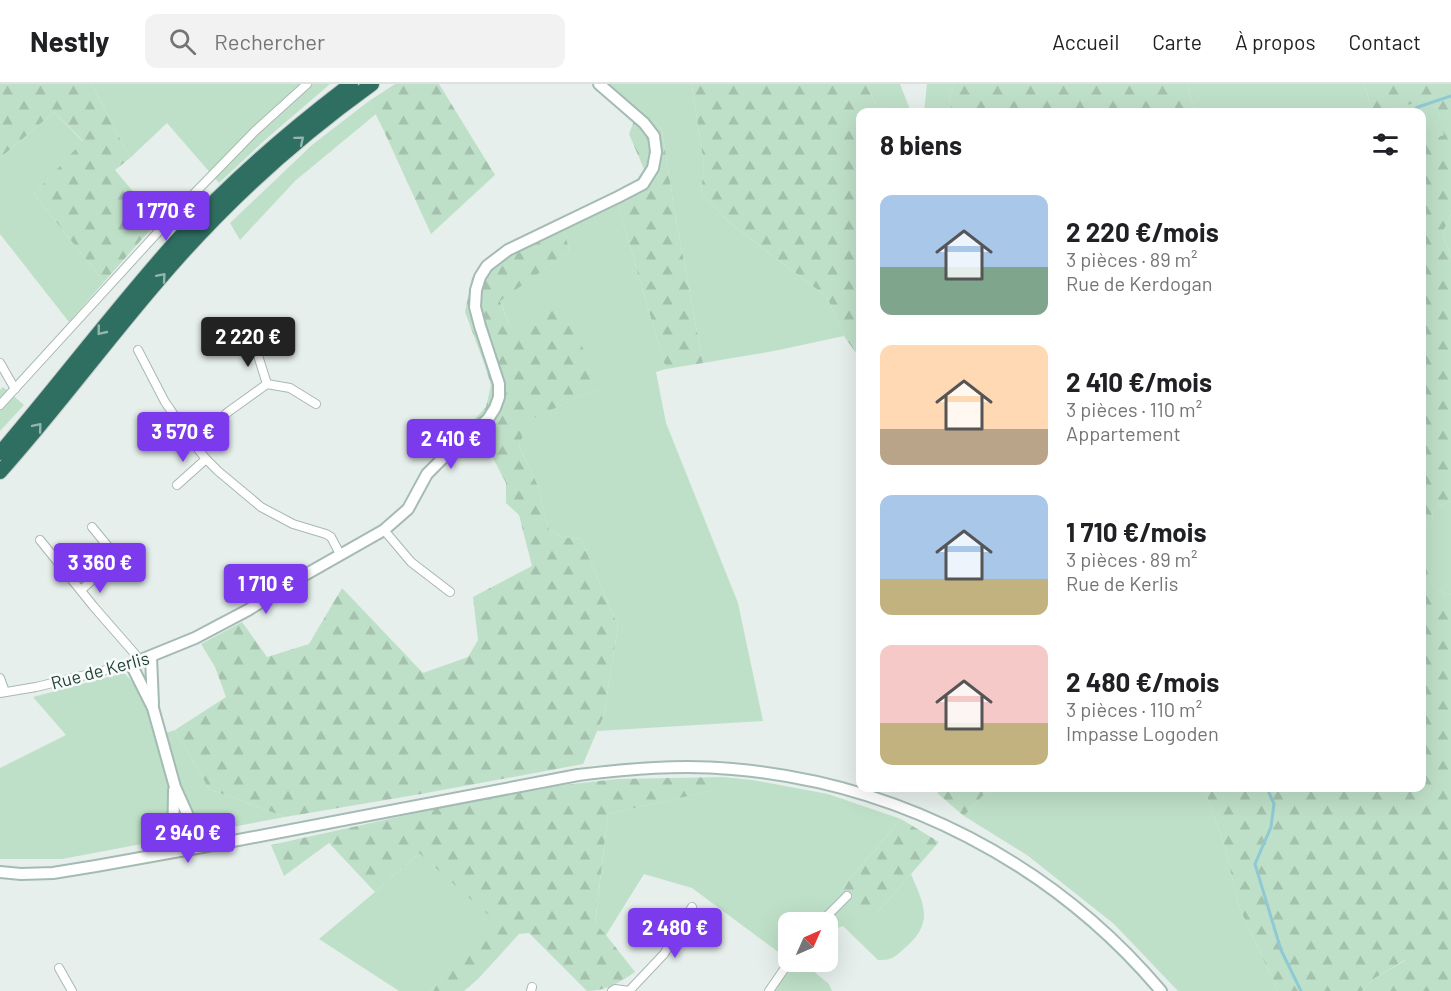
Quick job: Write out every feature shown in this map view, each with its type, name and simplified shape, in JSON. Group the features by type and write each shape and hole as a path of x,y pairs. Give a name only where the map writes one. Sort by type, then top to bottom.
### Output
{"highway":[{"path":"0,453 133,291 192,225 271,148 351,84"},
{"path":"0,472 146,295 219,214 286,152 372,84"}],"main road":[{"name":"Rue de Kerlis","path":"135,663 195,638 248,610 384,530 408,508 427,474 488,419 500,397 499,384 475,306 476,290 487,266 508,250 643,184 653,168 656,152 654,136 644,123 598,84"},
{"path":"151,657 153,708"},
{"path":"135,663 153,708 175,787 202,847"},
{"path":"0,872 53,873 578,775 636,768 689,767 771,773 856,791"},
{"path":"173,852 175,787"},
{"path":"859,792 904,808 997,852 1058,893 1099,927 1139,965 1161,991"}],"street":[{"path":"0,405 180,208 255,131 307,84"},
{"path":"254,343 267,384"},
{"path":"138,350 165,402 206,459 261,507 292,524 331,537 340,554"},
{"path":"0,363 15,389"},
{"path":"194,444 228,412 267,384 290,388 316,404"},
{"path":"177,485 206,459"},
{"path":"81,590 114,561 115,555 92,527"},
{"path":"384,530 411,562 450,592"},
{"path":"40,540 135,654 135,663"},
{"name":"Rue de Kerlis","path":"2,693 135,663"},
{"path":"0,678 2,693"},
{"path":"831,912 847,896"},
{"path":"612,991 615,989 629,991 664,954 692,907"},
{"path":"59,968 72,991"},
{"path":"769,991 782,972"}],"green space":[{"path":"0,84 92,84 130,158 115,170 158,221 104,282 34,194 83,141 54,112 0,158"},
{"path":"92,84 330,84 219,183 167,123 130,158"},
{"path":"395,84 439,84 495,175 431,234 369,101"},
{"path":"609,84 694,84 692,87 704,164 701,193 730,223 827,297 844,336 703,363 662,130 640,106 638,112"},
{"path":"694,84 867,84 877,108 856,108 856,353 844,336 827,297 730,223 701,193 704,164 692,87"},
{"path":"867,84 900,84 909,108 877,108"},
{"path":"927,84 955,84 949,95 951,108 924,108"},
{"path":"955,84 1187,84 1194,108 951,108 949,95"},
{"path":"1187,84 1364,84 1372,108 1194,108"},
{"path":"1364,84 1451,84 1451,214 1443,232 1451,258 1451,501 1432,509 1433,521 1426,524 1426,141 1444,135 1437,108 1422,101 1396,108 1372,108"},
{"path":"1422,100 1437,108 1445,135 1426,141 1426,108 1395,108"},
{"path":"369,101 376,114 295,181 240,240 230,223 312,145"},
{"path":"640,105 662,130 703,363 666,369 614,192 635,182 644,169 629,134"},
{"path":"54,112 83,142 34,194 104,282 69,322 0,234 0,158"},
{"path":"614,192 666,369 656,372 666,423 738,603 763,721 597,731 604,715 618,626 581,539 562,537 549,530 538,486 519,446 528,420 597,389 510,327 500,300 570,251 560,220"},
{"path":"1451,214 1451,258 1443,232"},
{"path":"560,220 570,251 500,301 510,327 568,305 597,389 529,420 519,446 538,486 549,530 562,537 581,539 618,626 604,715 583,764 285,817 209,789 175,730 226,697 215,667 201,644 242,622 267,657 309,644 342,588 423,673 468,657 478,640 473,597 532,566 519,515 506,503 506,483 484,441 470,424 486,407 491,385 465,312 472,278 487,258"},
{"path":"3,387 24,405 0,431 0,390"},
{"path":"1451,501 1451,595 1435,589 1426,568 1426,524 1433,521 1432,509"},
{"path":"1426,568 1435,589 1451,595 1451,991 1389,991 1405,960 1373,979 1362,991 1278,991 1239,907 1225,847 1205,792 1426,792"},
{"path":"124,673 139,688 156,736 175,730 209,789 285,817 62,859 0,859 0,768 66,735 33,697"},
{"path":"723,777 752,780 828,794 901,819 840,891 876,914 911,874 924,912 921,929 915,938 894,957 878,960 843,926 838,928 838,912 778,912 778,952 692,888 644,874 606,935 595,924 608,814 723,788"},
{"path":"723,777 724,788 608,814 595,923 635,972 612,985 594,991 587,991 529,933 519,934 464,991 430,991 494,920 419,853 375,892 329,843 284,876 271,845 520,790 617,779"},
{"path":"939,792 986,792 964,816 937,793"},
{"path":"986,792 1205,792 1225,847 1239,907 1278,991 1178,991 1114,924 1027,855 964,816"},
{"path":"901,819 939,842 876,914 868,913 840,891"},
{"path":"419,853 495,920 430,991 399,991 319,939"},
{"path":"1406,960 1389,991 1362,991 1373,979"},
{"path":"787,972 814,972 829,984 832,991 775,991"}],"waterway":[{"path":"1416,108 1451,96"},
{"path":"1269,792 1274,804 1271,827 1255,864 1281,950 1301,991"}]}
